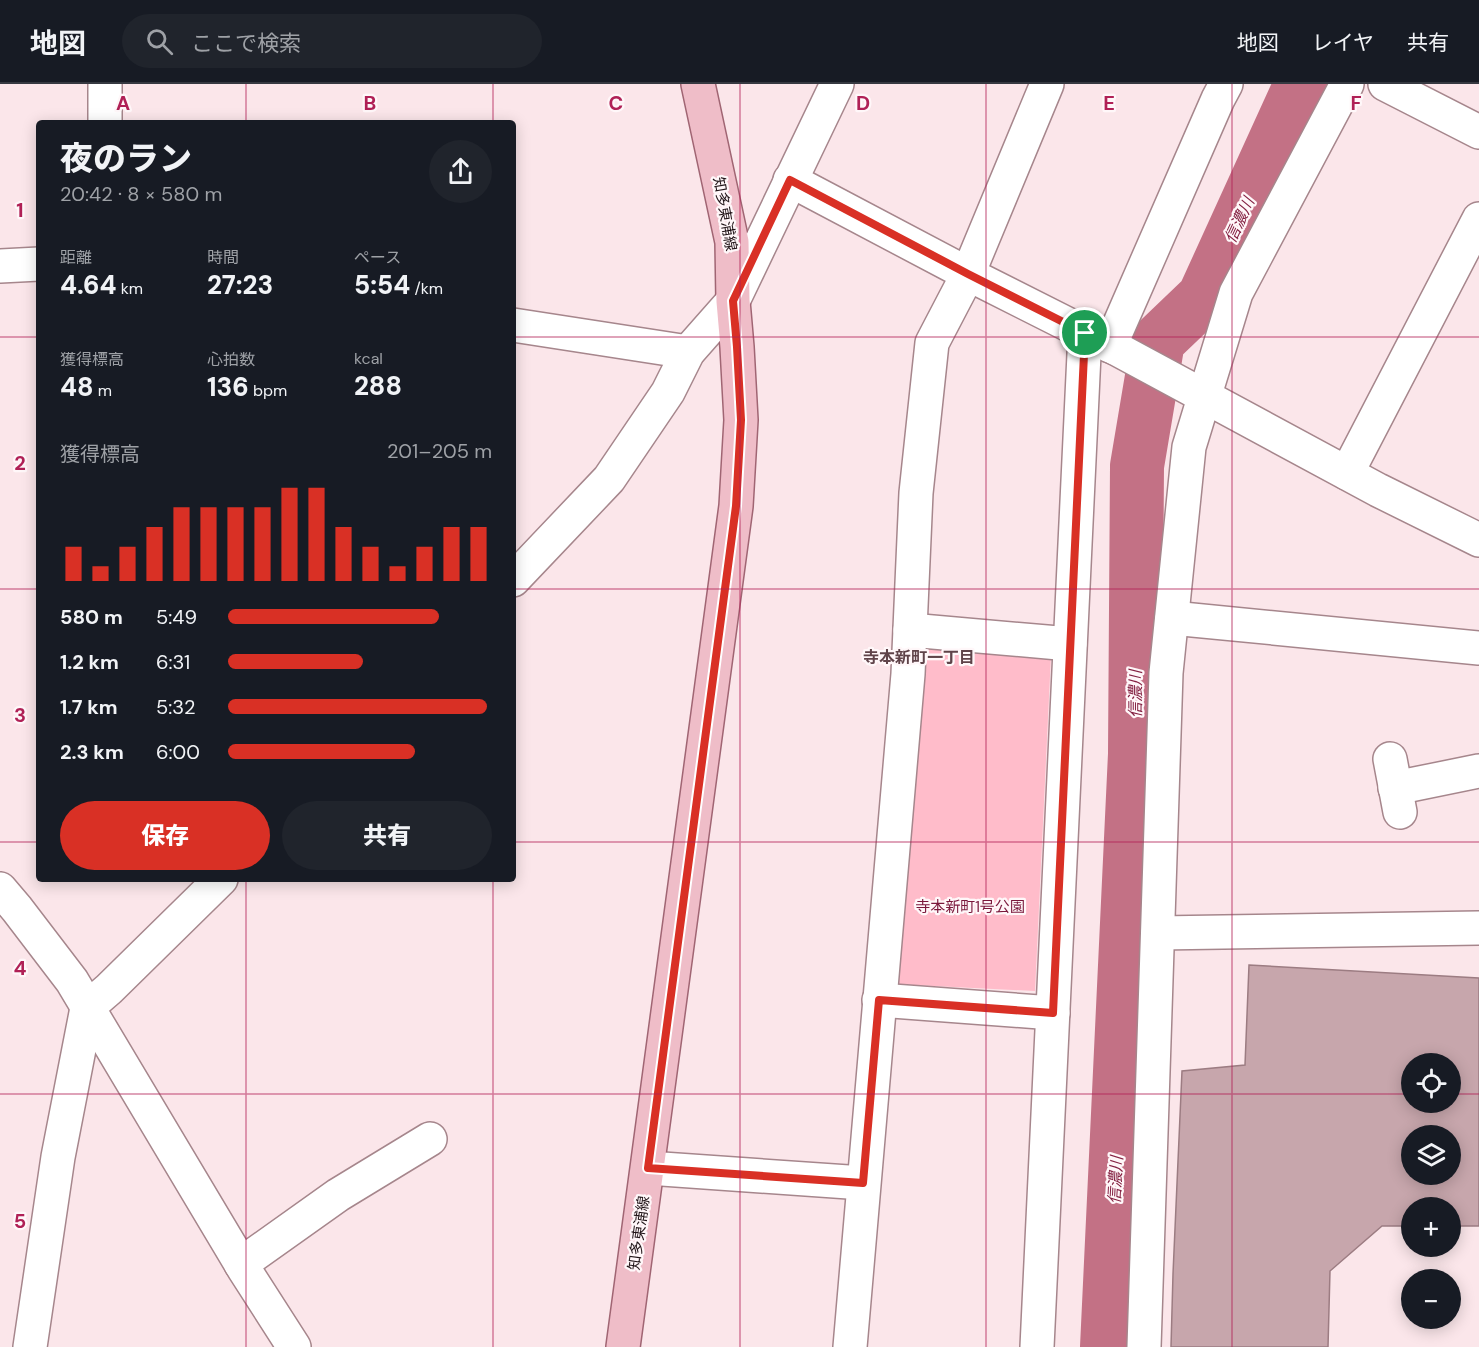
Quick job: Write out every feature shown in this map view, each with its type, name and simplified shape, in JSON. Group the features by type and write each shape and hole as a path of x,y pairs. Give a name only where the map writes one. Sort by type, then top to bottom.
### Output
{"main road":[{"name":"知多東浦線","path":"623,1347 736,506 741,420 733,301 732,242 698,84"}],"street":[{"path":"105,84 105,120"},
{"path":"516,577 609,479 668,392 688,352 733,301 837,84"},
{"path":"850,1347 908,674 916,493 932,343 968,274 1047,84"},
{"path":"1037,1347 1070,644 1103,342 1226,84"},
{"path":"1144,1347 1166,673 1190,447 1236,293 1347,84"},
{"path":"1385,84 1479,132"},
{"path":"790,180 1479,540"},
{"path":"1347,473 1479,219"},
{"path":"0,266 36,264"},
{"path":"516,325 688,352"},
{"path":"1172,618 1479,648"},
{"path":"910,630 1070,644"},
{"path":"1395,786 1479,771"},
{"path":"30,1347 58,1157 87,1008 218,882"},
{"path":"0,889 18,909 72,981 241,1264 294,1347"},
{"path":"1158,933 1479,928"},
{"path":"879,1000 1053,1013"},
{"path":"241,1264 338,1195 430,1139"},
{"path":"648,1168 863,1183"}],"green space":[{"name":"寺本新町1号公園","path":"923,645 1051,655 1035,991 894,984"}],"building":[{"path":"1249,965 1479,978 1479,1226 1461,1226 1461,1197 1401,1197 1401,1226 1382,1226 1330,1271 1328,1347 1171,1347 1182,1071 1245,1065"}],"waterway":[{"name":"信濃川","path":"1107,1347 1135,754 1137,466 1158,341 1204,297 1301,84"}],"district":[{"name":"寺本新町一丁目","path":"919,657"}],"route":[{"path":"790,180 1085,333 1053,1013 879,1000 863,1183 648,1168 736,506 741,420 733,301 790,180"}]}
